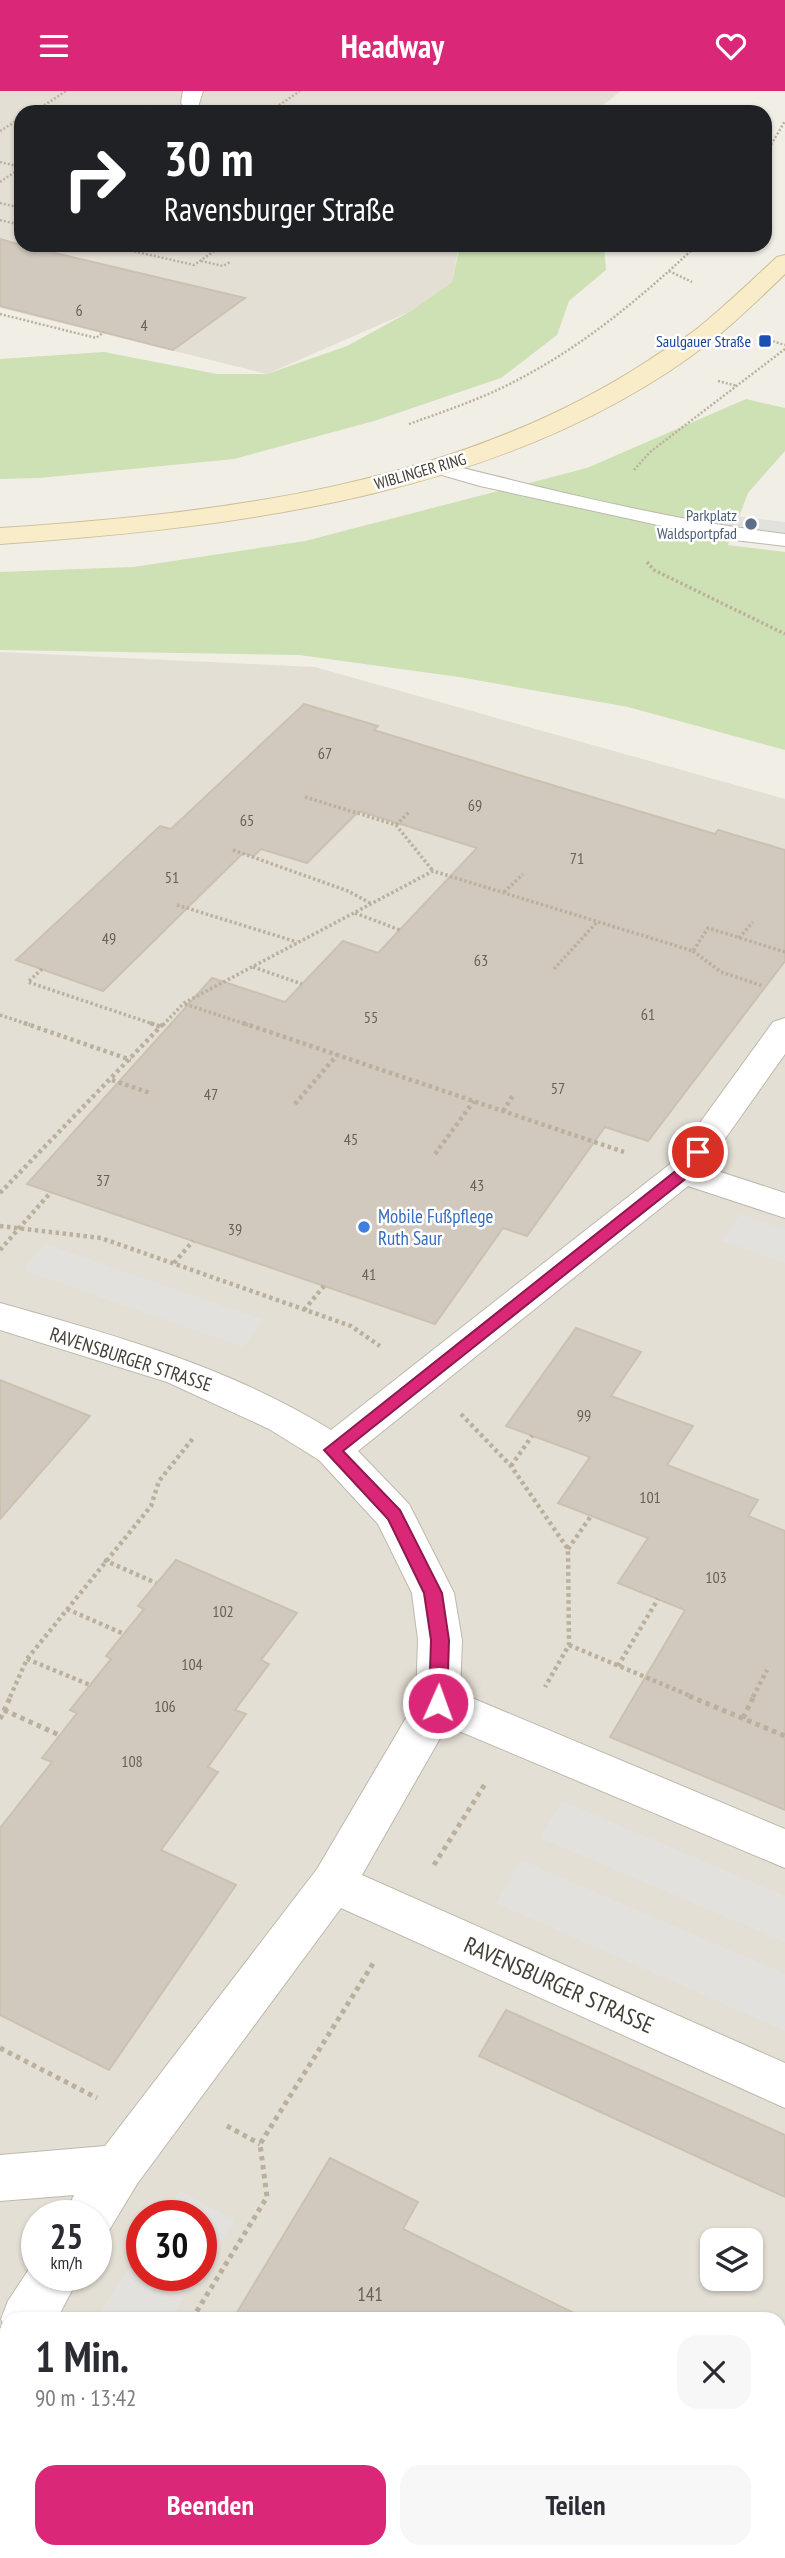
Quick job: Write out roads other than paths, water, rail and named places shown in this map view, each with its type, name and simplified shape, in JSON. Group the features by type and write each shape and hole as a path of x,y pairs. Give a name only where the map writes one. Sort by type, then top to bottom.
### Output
{"street":[{"name":"WIBLINGER RING","path":"0,536 110,529 239,512 343,492 435,467 526,435 621,390 707,333 739,307 785,262"},
{"path":"333,1450 683,1172 785,1029"},
{"path":"683,1172 785,1206"},
{"name":"RAVENSBURGER STRASSE","path":"0,1316 181,1371 283,1419 333,1450 394,1515 433,1593 440,1640 438,1703 332,1883 119,2168 99,2200"},
{"path":"438,1703 785,1849"},
{"name":"RAVENSBURGER STRASSE","path":"332,1883 785,2086"},
{"path":"0,2178 119,2168"},
{"path":"31,2312 44,2291"}],"lane":[{"path":"435,467 480,480 717,532 785,540"}],"place":[{"name":"Saulgauer Straße","path":"765,341"},
{"name":"Parkplatz Waldsportpfad","path":"751,524"},
{"name":"Mobile Fußpflege Ruth Saur","path":"364,1227"}]}
